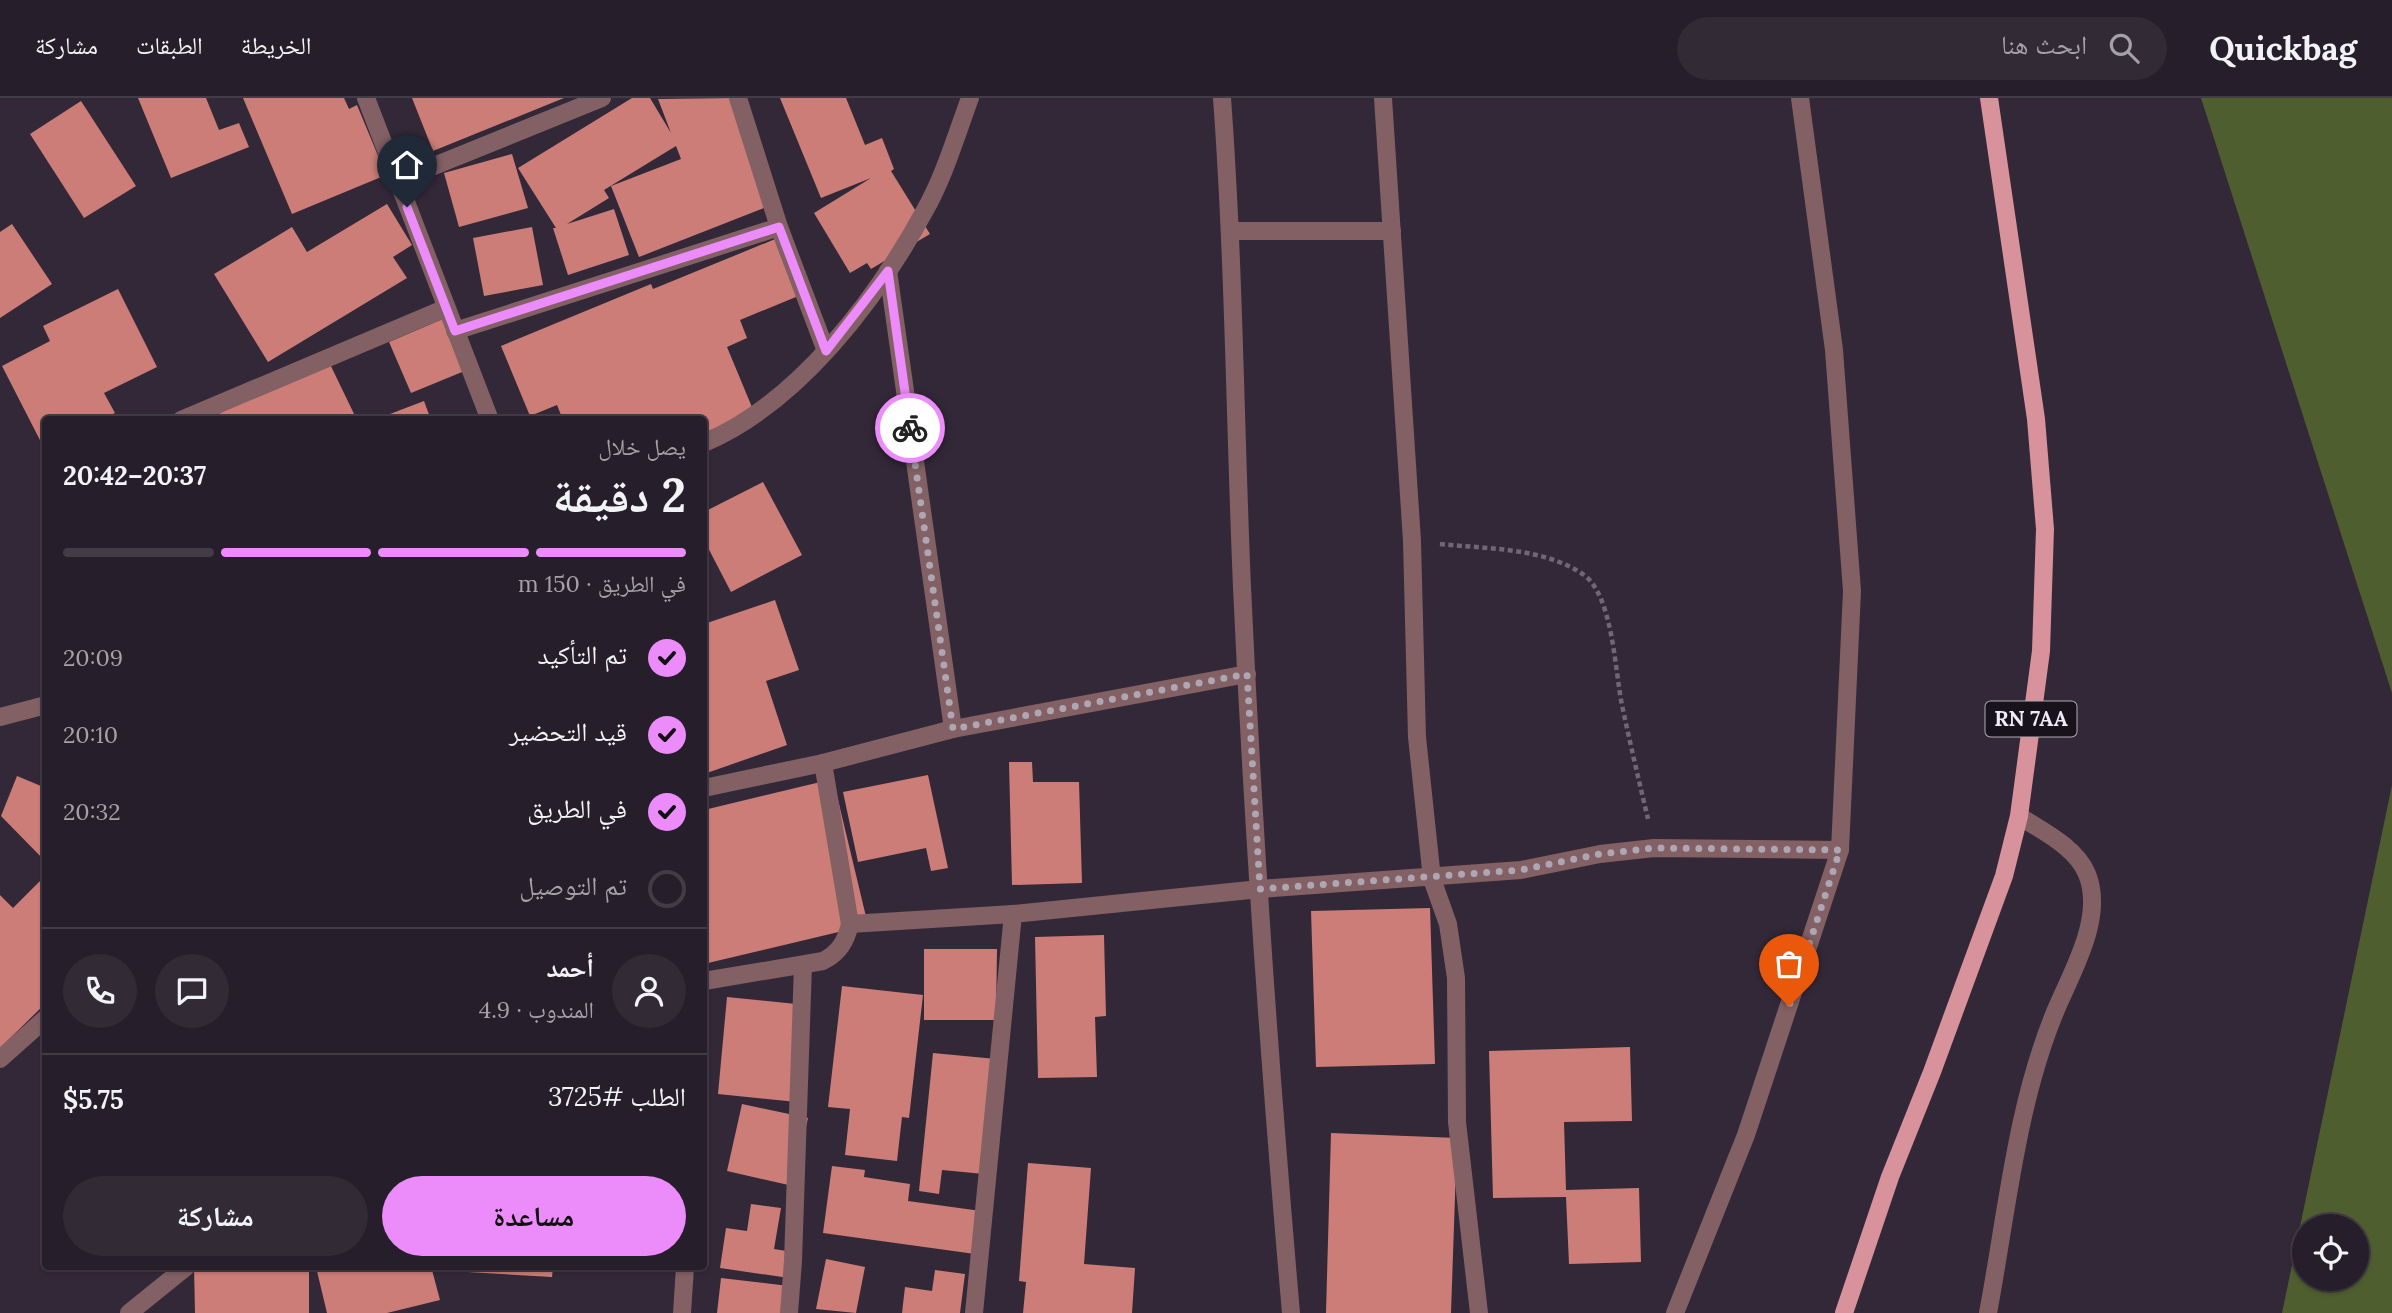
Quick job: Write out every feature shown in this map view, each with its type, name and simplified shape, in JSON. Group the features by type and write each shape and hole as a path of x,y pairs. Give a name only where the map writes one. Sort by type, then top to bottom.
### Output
{"main road":[{"name":"RN 7AA","path":"1844,1313 1890,1177 2004,876 2019,816 2041,651 2045,529 2036,419 1989,98"}],"street":[{"path":"366,98 488,416"},
{"path":"397,181 602,98"},
{"path":"738,98 779,227 826,351"},
{"path":"707,441 755,417 826,351 888,271 925,210 970,98"},
{"path":"1222,98 1231,231 1247,674 1260,889 1292,1313"},
{"path":"1383,98 1412,541 1417,737 1432,879 1448,924 1456,978 1457,1122 1479,1313"},
{"path":"1675,1313 1746,1135 1840,850 1852,591 1834,350 1800,98"},
{"path":"455,331 779,227"},
{"path":"1231,231 1392,231"},
{"path":"888,271 953,729"},
{"path":"190,416 446,308"},
{"path":"707,787 823,763 953,729 1247,674"},
{"path":"0,717 42,706"},
{"path":"707,981 803,965 833,956 848,935 850,924 823,763"},
{"path":"1988,1313 2025,1099 2037,1058 2085,935 2091,906 2087,874 2073,855 2052,836 2019,816"},
{"path":"850,924 1013,914 1260,889 1432,879 1521,870 1600,854 1654,848 1840,850"},
{"path":"974,1313 1013,914"},
{"path":"789,1313 803,965"},
{"path":"0,1059 42,1022"},
{"path":"129,1313 150,1305 183,1270"},
{"path":"682,1313 685,1270"}],"path":[{"path":"1412,541 1540,555 1587,577 1600,599 1610,631 1621,702 1654,848"}],"green space":[{"path":"2201,98 2392,98 2392,693"},
{"path":"2392,785 2392,1313 2282,1313 2292,1265 2292,1291 2369,1291 2369,1214 2303,1214"}],"building":[{"path":"138,98 206,98 219,130 239,123 249,147 171,178"},
{"path":"243,98 344,98 349,109 357,105 386,175 292,214"},
{"path":"412,98 564,98 433,151"},
{"path":"632,98 650,98 671,133 658,99 736,98 777,203 639,257 611,186 681,159 676,146 604,190 609,198 567,224 614,209 629,255 568,275 553,228 556,228 518,168"},
{"path":"780,98 846,98 865,145 882,138 894,169 891,171 930,234 871,269 867,263 850,273 814,213 871,178 821,198"},
{"path":"81,101 136,186 84,218 30,134"},
{"path":"512,154 528,208 459,227 444,173"},
{"path":"387,204 412,245 393,257 407,278 268,362 214,274 292,227 307,252"},
{"path":"12,224 52,284 0,318 0,232"},
{"path":"532,227 543,285 484,296 473,238"},
{"path":"785,235 808,292 740,320 747,338 727,347 754,412 707,432 707,416 561,416 557,405 530,416 501,346 651,284 653,289"},
{"path":"118,289 157,367 104,393 115,413 109,416 42,416 42,444 2,366 50,341 43,326"},
{"path":"445,318 467,370 411,393 389,342"},
{"path":"328,360 355,416 214,416"},
{"path":"424,401 430,416 391,416 390,414"},
{"path":"763,482 802,555 731,592 707,546 707,510"},
{"path":"775,600 799,670 766,681 787,745 707,773 707,623"},
{"path":"1009,762 1032,762 1033,782 1079,782 1082,883 1012,885"},
{"path":"928,775 948,868 931,871 926,848 858,862 843,792"},
{"path":"17,776 42,785 42,858 1,816"},
{"path":"833,779 868,925 708,963 707,809"},
{"path":"42,879 42,1007 0,1048 0,895 13,908"},
{"path":"1430,908 1435,1064 1316,1067 1311,911"},
{"path":"1104,935 1106,1016 1095,1017 1097,1077 1038,1078 1035,937"},
{"path":"924,949 997,949 996,1020 924,1020"},
{"path":"842,986 923,995 909,1118 902,1117 897,1161 845,1155 850,1109 828,1107"},
{"path":"727,997 806,1005 797,1102 718,1094"},
{"path":"1630,1047 1632,1121 1564,1122 1566,1190 1639,1188 1641,1262 1569,1264 1566,1197 1493,1198 1489,1051"},
{"path":"933,1053 996,1059 984,1174 942,1170 939,1194 919,1191"},
{"path":"742,1104 808,1118 793,1186 727,1171"},
{"path":"1331,1133 1457,1138 1451,1313 1326,1313"},
{"path":"1028,1163 1091,1168 1084,1264 1135,1268 1132,1313 1023,1313 1026,1282 1019,1281"},
{"path":"832,1166 865,1170 864,1177 910,1184 908,1201 981,1211 975,1254 823,1233"},
{"path":"751,1204 781,1208 774,1249 793,1252 789,1278 720,1268 726,1228 747,1231"},
{"path":"826,1259 865,1267 856,1313 816,1309"},
{"path":"194,1270 309,1270 309,1313 195,1313"},
{"path":"317,1270 432,1270 440,1300 387,1313 327,1313"},
{"path":"432,1270 553,1270 552,1277"},
{"path":"935,1270 965,1274 960,1313 902,1313 905,1287 932,1291"},
{"path":"721,1278 789,1286 786,1313 717,1313"}],"way so far":[{"path":"910,428 953,729 1247,674 1260,889 1432,879 1521,870 1600,854 1654,848 1840,850 1789,1006"}],"route":[{"path":"407,207 455,331 779,227 826,351 888,271 910,428"}]}
